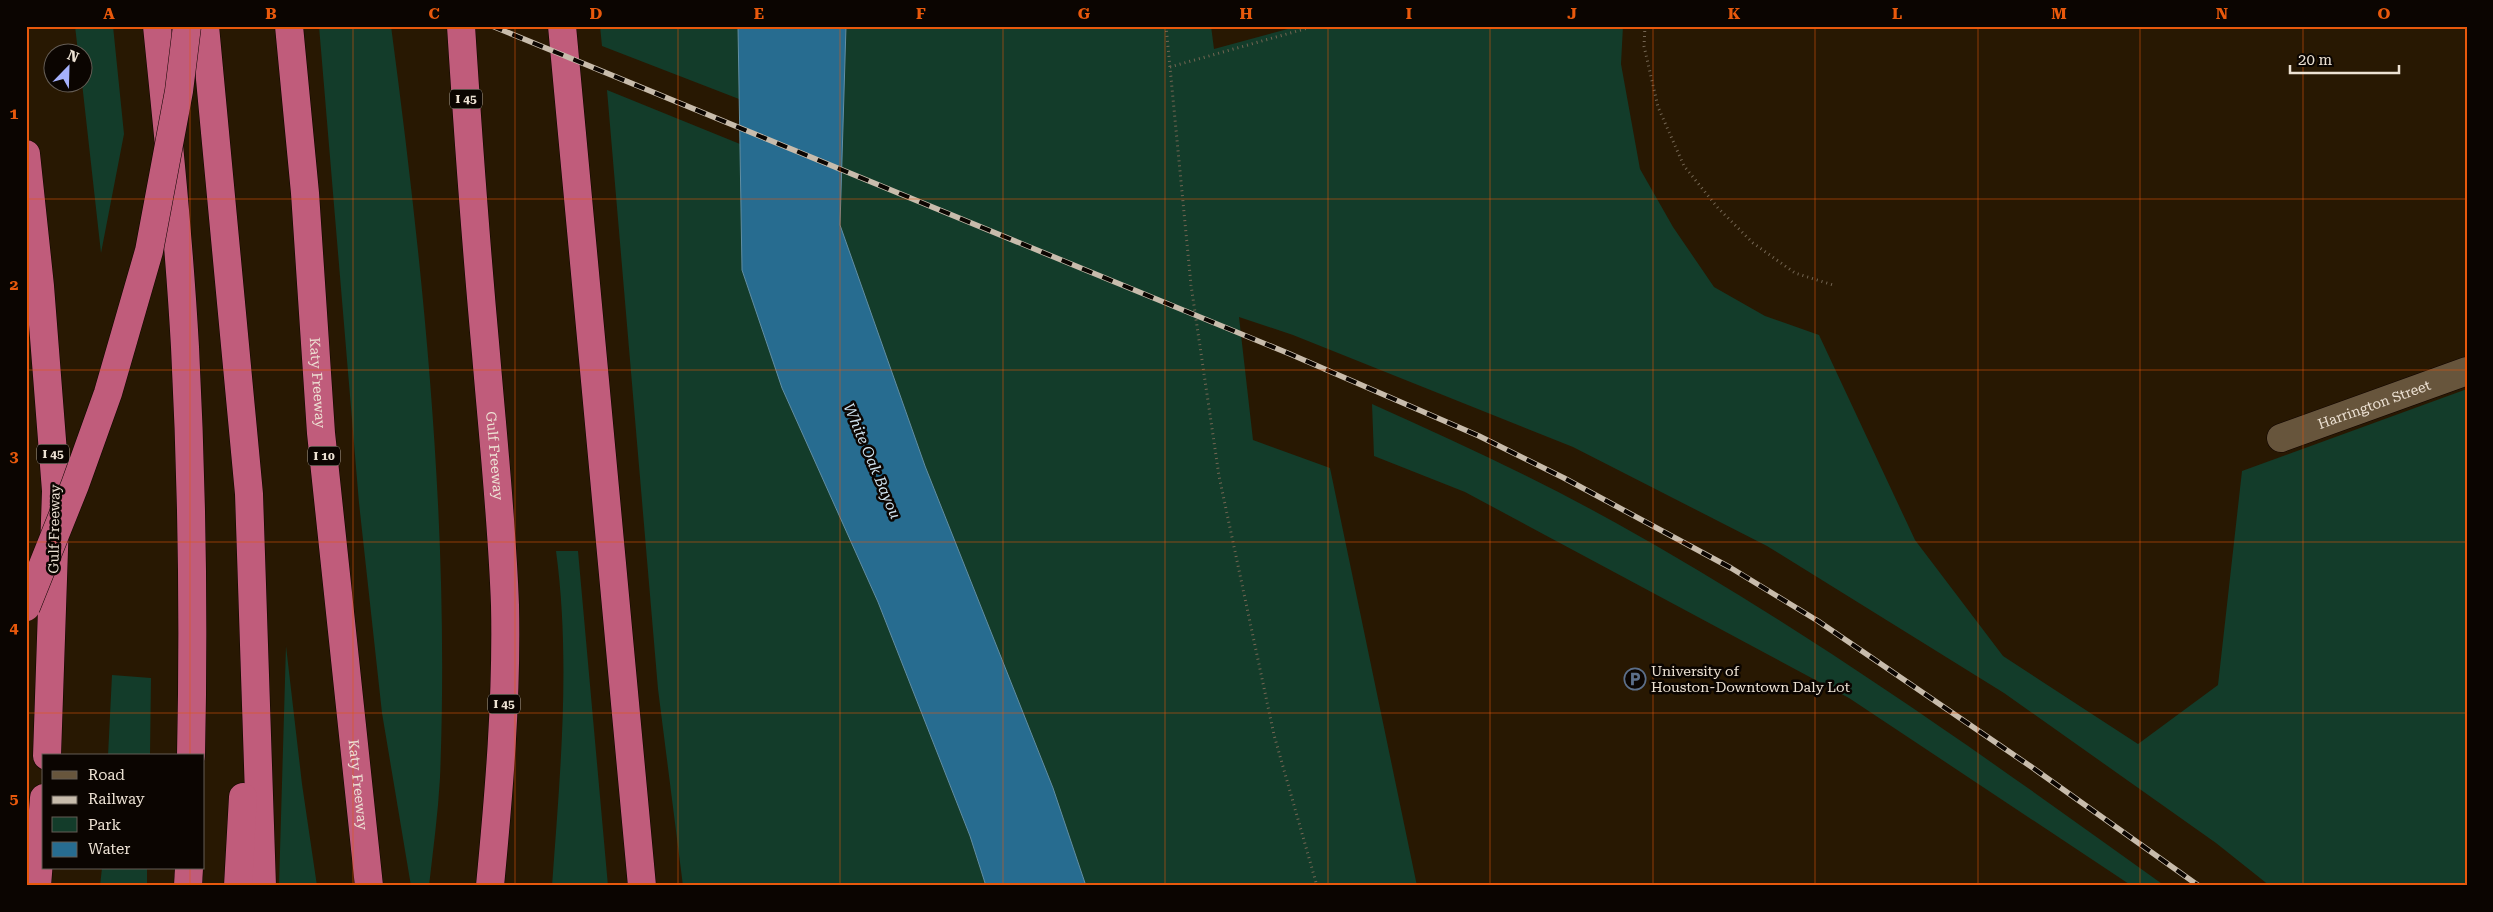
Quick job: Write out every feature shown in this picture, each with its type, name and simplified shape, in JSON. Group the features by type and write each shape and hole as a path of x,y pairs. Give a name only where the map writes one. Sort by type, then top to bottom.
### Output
{"highway":[{"path":"157,26 185,355 192,503 193,662 191,754"},
{"path":"26,607 75,486 108,393 149,251 179,91 187,26"},
{"path":"205,26 249,494 262,886"},
{"name":"Katy Freeway","path":"288,26 305,193 321,432 369,886"},
{"path":"444,26 459,98 470,171"},
{"name":"Gulf Freeway","path":"461,26 470,171 501,522 505,606 504,693 499,794 490,886"},
{"path":"562,26 642,886"},
{"name":"Gulf Freeway","path":"26,154 40,286 56,491 47,754"},
{"path":"238,886 253,616"},
{"path":"37,886 42,823"},
{"path":"188,886 189,870"}],"street":[{"name":"Harrington Street","path":"2281,438 2467,371"}],"path":[{"path":"1166,26 1191,285 1219,476 1274,735 1317,886"},
{"path":"1170,67 1315,26"},
{"path":"1645,26 1644,46 1658,107 1684,166 1718,208 1753,243 1795,273 1833,285"}],"green space":[{"path":"75,26 113,26 124,134 101,253 83,92 92,92 92,42 77,42"},
{"path":"319,26 391,26 424,307 438,495 442,684 440,778 429,886 411,886 382,713 359,503"},
{"path":"600,26 738,26 739,99 602,46"},
{"path":"846,26 1211,26 1214,49 1299,26 1623,26 1621,64 1640,169 1673,227 1714,287 1765,316 1819,335 1915,540 2003,656 2138,744 2218,685 2242,471 2467,389 2467,886 2270,886 2216,843 2004,693 1767,546 1573,447 1293,335 1239,317 1253,440 1330,468 1417,886 1086,886 1053,788 925,466 840,225"},
{"path":"607,90 740,144 742,270 782,388 878,602 970,836 986,886 683,886 658,689"},
{"path":"1372,404 1465,446 1556,491 1616,523 1758,607 1964,743 2165,886 2132,886 1849,698 1465,492 1374,456"},
{"path":"556,551 578,551 608,886 552,886 563,719 563,635"},
{"path":"286,646 302,784 317,886 279,886"},
{"path":"112,675 151,678 150,754 108,754"},
{"path":"102,870 147,870 147,886 100,886"}],"water":[{"name":"White Oak Bayou","path":"738,26 846,26 840,225 925,466 1053,788 1086,886 986,886 970,836 878,602 782,388 742,270"}],"railway":[{"path":"492,26 1290,354 1479,436 1564,478 1731,568 1818,621 2033,768 2199,886"}],"place":[{"name":"University of Houston-Downtown Daly Lot","path":"1635,679"}]}
